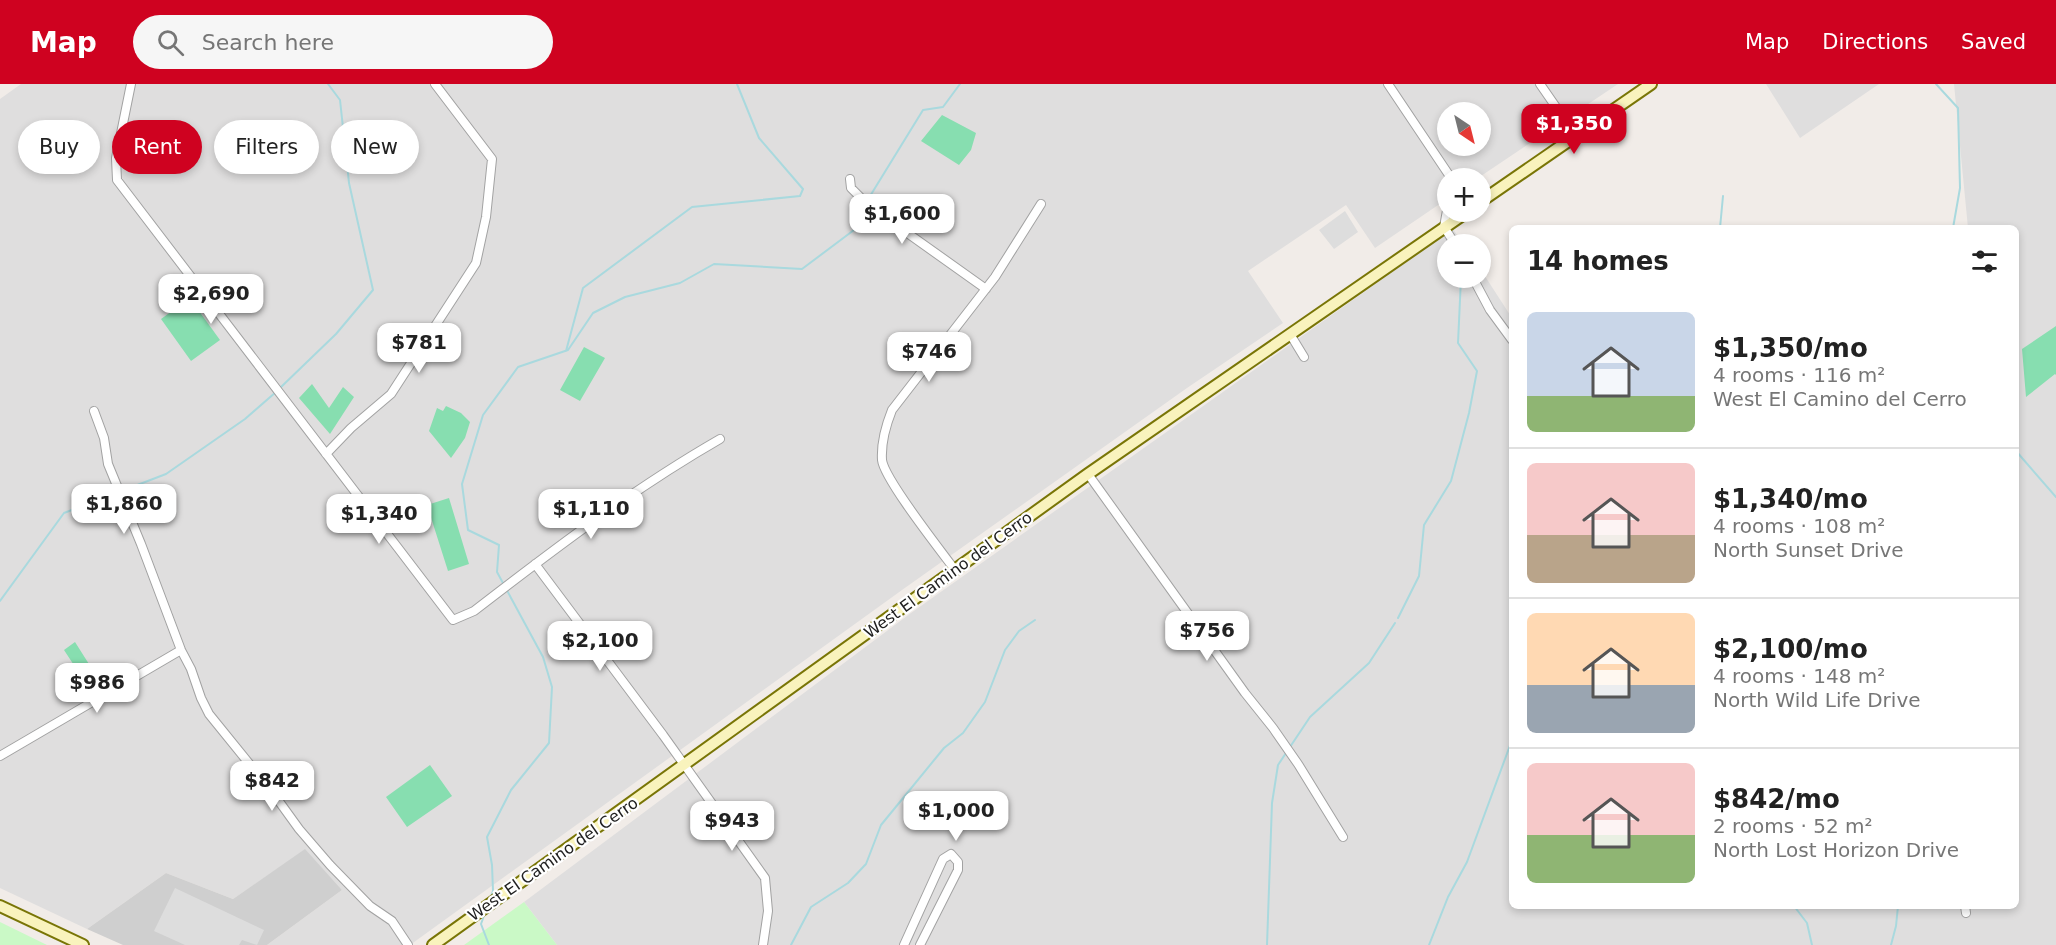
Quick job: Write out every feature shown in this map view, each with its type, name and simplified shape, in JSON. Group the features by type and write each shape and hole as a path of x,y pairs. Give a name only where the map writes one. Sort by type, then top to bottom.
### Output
{"street":[{"path":"131,84 116,159 117,180 453,620 474,611 631,495 720,439"},
{"path":"326,454 351,428 391,393 476,263 486,217 492,159 435,84"},
{"path":"1388,84 1444,168"},
{"path":"1540,84 1576,136"},
{"path":"1491,194 1651,84"},
{"path":"850,179 852,188 868,205 986,289"},
{"path":"955,570 897,488 882,462 887,422 892,410 986,289 1041,204"},
{"path":"1445,222 1444,227 1449,234"},
{"name":"West El Camino del Cerro","path":"434,945 1088,474 1452,222"},
{"path":"1478,288 1490,310 1509,336"},
{"path":"1290,334 1304,357"},
{"path":"94,411 104,438 108,464 181,650 209,714 330,865 370,906 392,921 408,945"},
{"path":"1088,474 1245,693 1273,728 1343,837"},
{"path":"535,564 765,878 768,911 763,945"},
{"path":"0,756 181,650"},
{"path":"904,945 943,859 947,855 953,855 958,862 958,870 920,945"},
{"path":"0,906 83,945"}],"shaded area":[{"path":"21,84 1618,84 1491,169 1437,168 1437,206 1375,248 1346,205 1248,271 1283,323 1187,388 902,590 410,945 267,945 342,890 305,850 233,899 166,873 87,929 0,888 0,99"},
{"path":"1766,84 1879,84 1800,138"},
{"path":"1954,84 2056,84 2056,945 557,945 524,902 911,613 1437,240 1437,288 1491,288 1491,285 1509,313 1509,909 2019,909 2019,225 1968,225"},
{"path":"1345,211 1358,232 1334,249 1319,230"},
{"path":"1453,229 1456,234 1446,234"},
{"path":"305,849 342,890 267,945 123,945 87,929 166,873 233,899"},
{"path":"175,888 264,930 257,945 242,940 239,945 185,945 154,931"}],"green space":[{"path":"942,115 976,133 971,150 959,165 921,141"},
{"path":"183,289 220,340 191,361 161,319 179,306 172,296"},
{"path":"2056,326 2056,375 2026,397 2022,349"},
{"path":"584,347 605,358 580,401 560,390"},
{"path":"312,384 329,408 343,387 354,397 330,434 299,398"},
{"path":"446,406 461,413 470,422 465,438 451,458 429,431 437,408 443,411"},
{"path":"449,498 469,564 448,571 427,505"},
{"path":"75,642 94,672 83,679 64,650"},
{"path":"430,765 452,796 407,827 386,797"},
{"path":"524,902 557,945 464,945"},
{"path":"0,922 47,945 0,945"}],"waterway":[{"path":"280,388 336,334 373,290 349,183 340,100 328,84"},
{"path":"566,351 583,288 692,207 800,196 803,189 759,138 737,84"},
{"path":"867,201 923,110 943,107 960,84"},
{"path":"1936,84 1958,108 1960,188 1954,225"},
{"path":"1720,225 1723,196"},
{"path":"490,899 493,891 492,865 487,837 511,790 549,743 552,687 543,657 497,572 499,545 468,530 462,484 483,415 518,367 568,350 593,313 625,297 680,283 714,264 802,269 854,230 865,206"},
{"path":"1398,618 1419,576 1424,525 1451,481 1469,413 1477,371 1458,343 1461,288"},
{"path":"0,601 64,513 166,474 245,419 276,392"},
{"path":"2019,454 2056,497"},
{"path":"791,945 811,907 848,883 866,864 881,825 944,748 963,733 985,702 1005,650 1019,631 1035,620"},
{"path":"1267,945 1272,803 1278,765 1310,717 1369,663 1395,623"},
{"path":"1429,945 1448,897 1467,862 1509,748"},
{"path":"1796,909 1807,923 1812,945"},
{"path":"1891,945 1898,909"},
{"path":"485,913 481,924 489,945"}]}
